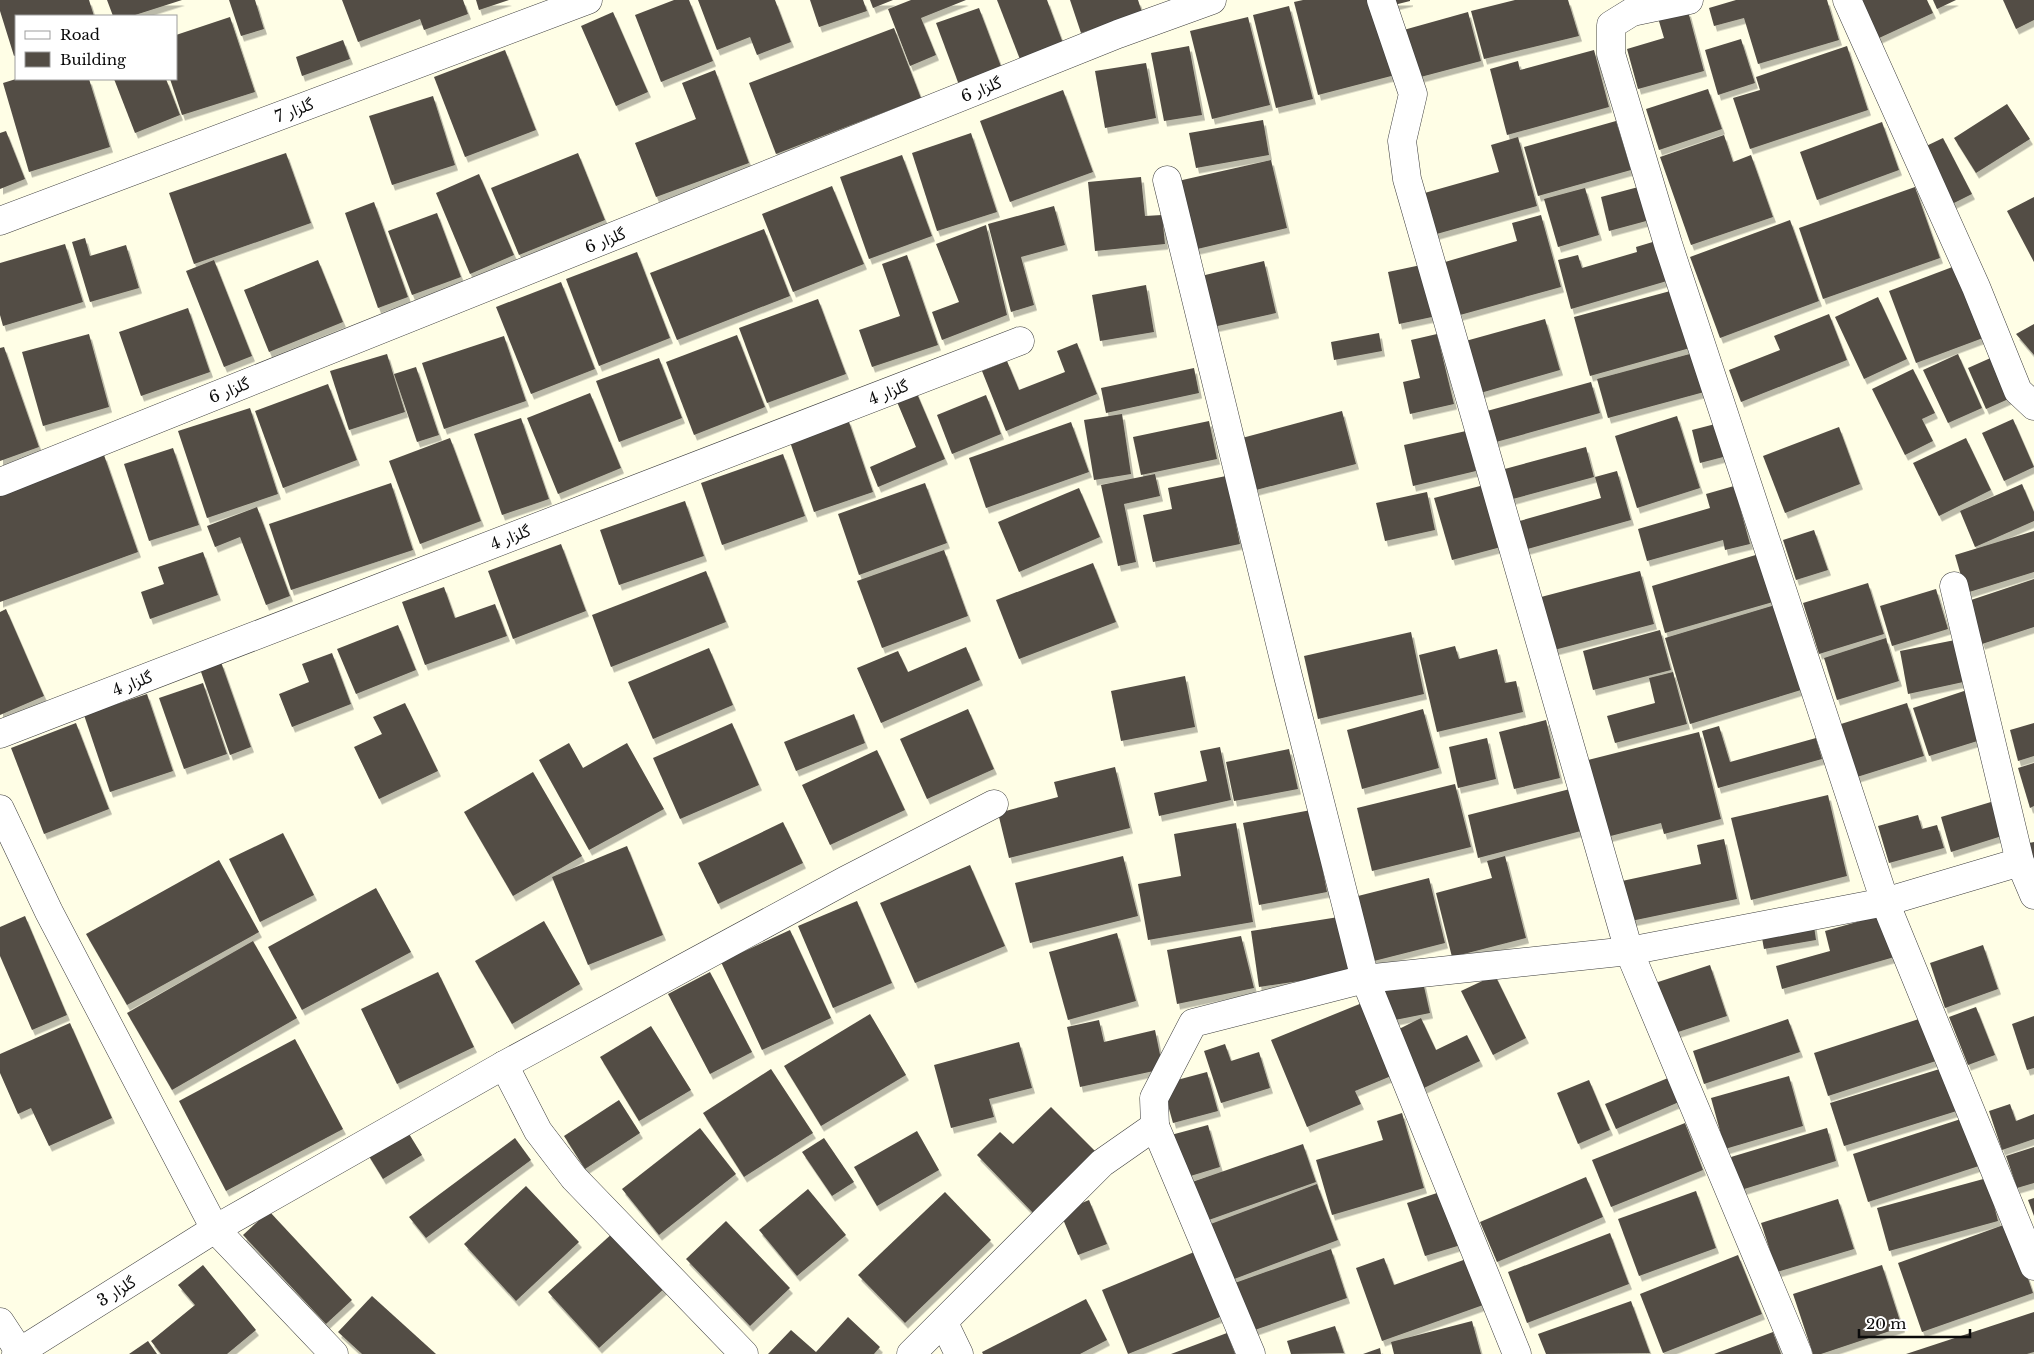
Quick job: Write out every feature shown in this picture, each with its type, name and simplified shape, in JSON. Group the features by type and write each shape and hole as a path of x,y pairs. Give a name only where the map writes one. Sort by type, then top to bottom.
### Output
{"street":[{"name":"گلزار 7","path":"0,221 588,0"},
{"name":"گلزار 6","path":"0,482 1118,34 1212,0"},
{"path":"1381,0 1413,94 1402,141 1407,179 1629,951 1798,1354"},
{"path":"1689,0 1630,6 1611,25 1610,54 1668,244 1885,902 2034,1266"},
{"path":"1847,0 1976,286 2018,391 2034,406"},
{"path":"1167,180 1288,676 1365,979 1517,1354"},
{"name":"گلزار 4","path":"0,734 1020,341"},
{"path":"1954,586 2020,862 2034,895"},
{"name":"گلزار 3","path":"19,1353 215,1229 504,1065 846,880 994,804"},
{"path":"0,809 49,912 215,1229 334,1354"},
{"path":"1251,1354 1155,1126 1154,1098 1193,1023 1365,979 1629,951 1885,902 2020,862"},
{"path":"504,1065 538,1131 574,1178 744,1354"},
{"path":"911,1354 1102,1163 1155,1126"},
{"path":"0,1322 19,1353"},
{"path":"944,1323 959,1354"}],"building":[{"path":"0,0 89,0 94,15 15,15 14,56 0,11"},
{"path":"107,0 182,0 135,15 113,15"},
{"path":"229,0 255,0 264,29 241,36"},
{"path":"342,0 463,0 468,14 424,30 420,19 358,42"},
{"path":"476,0 509,0 479,10"},
{"path":"674,0 689,0 713,61 661,82 635,15"},
{"path":"698,0 775,0 791,42 757,55 750,37 717,50"},
{"path":"810,0 863,0 867,11 819,27"},
{"path":"870,0 893,0 873,8"},
{"path":"911,0 966,0 921,18 936,55 910,66 888,9"},
{"path":"997,0 1047,0 1064,46 1021,62"},
{"path":"1070,0 1138,0 1142,12 1081,33"},
{"path":"1303,0 1376,0 1399,74 1318,95 1294,2"},
{"path":"1392,0 1410,0 1410,1 1394,5"},
{"path":"1515,0 1568,0 1579,36 1484,59 1471,11"},
{"path":"1736,0 1827,0 1839,40 1758,64 1744,18 1714,26 1709,8"},
{"path":"1859,0 1927,0 1933,13 1877,39"},
{"path":"1933,0 1956,0 1937,9"},
{"path":"2003,0 2034,0 2034,20 2016,29"},
{"path":"1289,6 1313,99 1276,108 1253,15"},
{"path":"979,8 1002,69 959,85 936,23"},
{"path":"1688,11 1704,71 1638,89 1627,49 1664,38 1658,18"},
{"path":"613,12 648,92 616,106 581,26"},
{"path":"1468,12 1481,61 1413,79 1400,31"},
{"path":"230,17 255,92 182,115 170,80 178,80 178,34"},
{"path":"1248,17 1270,105 1212,119 1190,31"},
{"path":"894,28 921,98 776,154 749,83"},
{"path":"1741,39 1755,83 1718,95 1705,50"},
{"path":"343,40 350,59 302,76 296,57"},
{"path":"1189,46 1202,115 1164,121 1151,53"},
{"path":"1847,46 1868,110 1750,149 1733,98 1760,90 1756,77"},
{"path":"505,50 536,130 465,157 434,77"},
{"path":"1594,50 1609,107 1507,135 1490,69 1518,61 1520,70"},
{"path":"1146,63 1156,118 1105,128 1095,71"},
{"path":"715,70 749,163 656,197 635,143 696,119 682,83"},
{"path":"15,79 89,80 110,147 29,172 3,83"},
{"path":"114,80 166,80 180,115 135,133"},
{"path":"1708,89 1722,129 1659,150 1646,109"},
{"path":"1063,90 1093,172 1010,202 980,121"},
{"path":"433,96 455,165 392,185 369,116"},
{"path":"2007,104 2030,139 1976,173 1954,138"},
{"path":"1263,120 1269,155 1196,168 1189,133"},
{"path":"1616,121 1631,170 1538,196 1524,147"},
{"path":"1882,122 1899,170 1817,200 1800,152"},
{"path":"6,131 25,179 0,189 0,133"},
{"path":"971,133 997,212 937,231 912,153"},
{"path":"1724,135 1733,162 1751,155 1773,217 1691,245 1660,157"},
{"path":"1518,137 1537,206 1433,235 1421,194 1499,172 1491,145"},
{"path":"1943,138 1972,194 1950,205 1922,148"},
{"path":"286,153 311,223 194,264 169,193"},
{"path":"578,153 605,220 519,255 491,188"},
{"path":"902,155 932,236 869,259 840,177"},
{"path":"1271,160 1287,228 1193,250 1178,181"},
{"path":"479,174 514,255 470,274 436,193"},
{"path":"1141,177 1145,216 1162,215 1165,244 1095,251 1088,182"},
{"path":"832,186 864,264 793,292 762,214"},
{"path":"1642,186 1650,220 1609,231 1601,197"},
{"path":"1915,187 1940,258 1823,299 1799,228"},
{"path":"1585,188 1599,235 1558,247 1544,199"},
{"path":"2034,197 2034,262 2007,211"},
{"path":"374,202 408,297 378,308 345,213"},
{"path":"1054,206 1065,245 1021,257 1034,305 1011,312 988,224"},
{"path":"437,213 461,277 412,295 388,231"},
{"path":"1541,215 1561,287 1460,315 1445,262 1517,241 1512,223"},
{"path":"1790,220 1819,301 1720,338 1690,257"},
{"path":"986,225 1007,315 942,340 932,312 959,302 936,244"},
{"path":"764,229 790,296 677,340 650,273"},
{"path":"85,238 90,256 126,245 139,288 90,302 72,242"},
{"path":"1656,241 1667,281 1571,309 1558,260 1578,255 1582,268 1637,252 1636,247"},
{"path":"65,244 83,302 3,326 0,315 0,263"},
{"path":"637,252 670,338 599,366 566,279"},
{"path":"907,255 938,345 872,367 859,330 900,316 882,264"},
{"path":"214,260 252,356 224,367 186,271"},
{"path":"318,260 343,322 269,352 244,290"},
{"path":"1264,261 1276,313 1213,327 1201,276"},
{"path":"1421,265 1432,317 1399,324 1388,272"},
{"path":"1955,266 1983,338 1916,363 1889,291"},
{"path":"561,282 595,369 531,394 496,307"},
{"path":"1146,285 1154,332 1100,341 1092,295"},
{"path":"1674,290 1690,348 1590,376 1574,317"},
{"path":"1878,297 1907,359 1864,379 1835,317"},
{"path":"818,299 846,374 767,403 739,328"},
{"path":"188,308 210,372 141,396 119,332"},
{"path":"1829,314 1847,360 1741,402 1729,370 1780,350 1774,336"},
{"path":"1545,319 1560,370 1477,394 1462,342"},
{"path":"2034,324 2034,355 2016,334"},
{"path":"1379,333 1382,351 1334,360 1331,342"},
{"path":"89,334 109,407 43,426 22,352"},
{"path":"1437,334 1454,404 1410,414 1403,382 1420,378 1411,340"},
{"path":"737,335 765,407 694,435 666,362"},
{"path":"504,336 526,401 444,429 422,363"},
{"path":"1077,343 1097,394 1006,431 982,371 1007,361 1019,390 1065,372 1057,351"},
{"path":"4,347 39,447 0,461 0,348"},
{"path":"1697,352 1708,391 1608,418 1597,379"},
{"path":"387,354 405,412 349,430 330,371"},
{"path":"1958,354 1982,408 1948,423 1923,370"},
{"path":"1995,356 2013,397 1986,409 1968,368"},
{"path":"659,358 682,418 619,442 596,381"},
{"path":"416,367 439,435 417,442 394,374"},
{"path":"1194,368 1199,393 1106,413 1101,388"},
{"path":"1913,369 1935,413 1922,419 1933,441 1905,455 1872,389"},
{"path":"1591,382 1600,413 1496,442 1487,411"},
{"path":"328,384 357,460 283,488 255,411"},
{"path":"915,389 945,459 878,487 870,467 916,447 895,397"},
{"path":"590,393 621,468 558,494 527,418"},
{"path":"986,395 1001,434 952,454 937,415"},
{"path":"250,408 278,494 207,518 178,431"},
{"path":"1342,411 1356,464 1256,490 1242,438"},
{"path":"1122,414 1131,474 1094,480 1084,420"},
{"path":"1677,416 1700,488 1637,508 1615,436"},
{"path":"521,418 549,499 502,515 474,434"},
{"path":"848,419 873,492 814,512 789,439"},
{"path":"2013,419 2034,467 2004,481 1982,433"},
{"path":"1209,421 1217,459 1141,475 1133,437"},
{"path":"1071,422 1089,472 986,508 969,458"},
{"path":"1723,422 1731,455 1700,463 1692,430"},
{"path":"1839,427 1860,484 1785,513 1763,456"},
{"path":"1466,431 1476,471 1413,486 1404,445"},
{"path":"450,438 481,521 420,544 389,461"},
{"path":"1966,438 1991,490 1939,516 1913,463"},
{"path":"1586,447 1594,477 1509,500 1501,470"},
{"path":"173,448 199,525 149,541 124,464"},
{"path":"783,454 805,516 722,545 701,483"},
{"path":"104,455 138,552 0,602 0,493"},
{"path":"1617,471 1631,520 1524,550 1516,522 1601,498 1595,477"},
{"path":"1155,474 1160,496 1124,504 1136,562 1118,566 1101,485"},
{"path":"1226,476 1240,544 1153,562 1143,515 1172,509 1168,488"},
{"path":"391,483 413,550 291,590 269,524"},
{"path":"925,483 947,543 859,575 838,514"},
{"path":"2022,484 2034,512 2034,521 1975,547 1960,511"},
{"path":"1484,485 1501,547 1452,560 1434,498"},
{"path":"1734,486 1750,544 1725,550 1723,540 1647,561 1638,529 1710,508 1706,494"},
{"path":"1079,488 1100,537 1019,572 998,522"},
{"path":"1427,492 1435,530 1385,541 1376,503"},
{"path":"685,501 704,556 619,585 600,530"},
{"path":"257,507 290,596 266,605 240,537 215,547 207,526"},
{"path":"1814,530 1828,570 1796,580 1783,540"},
{"path":"2034,531 2034,572 1966,593 1955,555"},
{"path":"561,544 586,611 513,639 488,571"},
{"path":"944,550 968,616 882,648 857,581"},
{"path":"203,552 218,595 150,619 141,592 164,584 158,567"},
{"path":"1759,554 1773,602 1665,633 1652,586"},
{"path":"1093,563 1116,622 1019,659 996,600"},
{"path":"706,571 726,622 611,667 592,615"},
{"path":"1640,571 1654,624 1554,650 1541,597"},
{"path":"2034,579 2034,627 1982,644 1968,601"},
{"path":"1868,583 1884,634 1819,654 1803,603"},
{"path":"444,587 455,618 495,604 507,636 425,665 402,602"},
{"path":"1936,589 1948,629 1892,646 1880,606"},
{"path":"1775,605 1801,690 1690,724 1665,638"},
{"path":"6,609 44,696 0,715 0,612"},
{"path":"398,625 416,670 356,694 337,649"},
{"path":"1660,630 1671,670 1593,690 1583,651"},
{"path":"1411,632 1424,694 1318,719 1304,656"},
{"path":"1886,638 1899,681 1837,700 1824,658"},
{"path":"1960,639 1968,681 1908,694 1900,651"},
{"path":"1455,646 1459,659 1497,649 1505,683 1516,681 1523,712 1437,732 1419,655"},
{"path":"966,647 980,680 881,723 857,668 898,651 908,672"},
{"path":"709,648 733,705 653,739 628,682"},
{"path":"332,653 351,704 292,727 279,694 309,682 302,664"},
{"path":"221,662 251,747 230,755 200,669"},
{"path":"1673,672 1687,724 1615,743 1607,716 1655,703 1649,678"},
{"path":"1185,676 1195,727 1121,741 1111,691"},
{"path":"203,683 227,754 184,769 159,698"},
{"path":"1967,690 1984,739 1929,756 1913,708"},
{"path":"147,694 173,771 110,792 84,715"},
{"path":"405,703 438,771 379,799 354,747 382,734 373,717"},
{"path":"1907,703 1924,756 1857,777 1841,724"},
{"path":"968,709 994,769 927,799 900,739"},
{"path":"1423,709 1439,768 1362,789 1347,730"},
{"path":"854,714 865,743 796,771 784,742"},
{"path":"1546,720 1560,778 1514,789 1499,732"},
{"path":"76,723 109,809 44,834 11,748"},
{"path":"732,723 759,785 680,819 653,758"},
{"path":"2034,723 2034,756 2018,761 2010,730"},
{"path":"1719,726 1730,762 1816,738 1822,759 1718,788 1702,731"},
{"path":"1699,732 1721,819 1664,834 1661,823 1603,838 1584,761"},
{"path":"1487,738 1496,779 1458,788 1449,747"},
{"path":"569,743 583,768 627,743 664,809 589,850 539,760"},
{"path":"1220,747 1231,800 1159,816 1154,793 1207,781 1200,751"},
{"path":"1289,749 1298,789 1234,801 1226,762"},
{"path":"877,750 905,810 830,845 802,785"},
{"path":"2034,763 2034,806 2030,808 2018,768"},
{"path":"1115,767 1130,828 1009,858 998,813 1058,797 1054,782"},
{"path":"533,772 582,856 513,896 464,812"},
{"path":"1455,784 1471,847 1372,871 1357,808"},
{"path":"1570,789 1581,831 1478,858 1468,815"},
{"path":"1828,795 1847,876 1751,900 1731,818"},
{"path":"1991,802 2002,836 1951,852 1941,817"},
{"path":"1311,810 1327,892 1259,905 1243,823"},
{"path":"1918,815 1922,829 1937,825 1944,848 1889,863 1878,826"},
{"path":"783,822 803,863 718,904 698,863"},
{"path":"1236,823 1253,922 1148,940 1138,884 1181,876 1174,834"},
{"path":"283,833 314,895 260,922 229,859"},
{"path":"1724,839 1737,899 1631,921 1622,881 1701,864 1697,845"},
{"path":"2034,842 2034,860 2029,843"},
{"path":"627,846 663,935 588,965 552,877"},
{"path":"1123,856 1138,916 1030,943 1015,883"},
{"path":"1505,856 1526,938 1452,957 1436,893 1492,878 1487,861"},
{"path":"219,860 259,932 127,1005 86,934"},
{"path":"970,865 1005,946 915,983 880,903"},
{"path":"1429,878 1445,943 1374,961 1358,896"},
{"path":"376,888 411,952 302,1010 268,947"},
{"path":"857,901 892,983 833,1008 798,926"},
{"path":"1885,914 1898,956 1782,989 1776,966 1830,951 1825,931"},
{"path":"25,916 67,1015 32,1030 0,956 0,927"},
{"path":"1345,916 1353,973 1259,987 1251,931"},
{"path":"1813,919 1816,940 1764,949 1760,927"},
{"path":"544,921 580,984 512,1024 475,961"},
{"path":"790,930 831,1018 762,1050 721,962"},
{"path":"1117,933 1136,1001 1068,1020 1049,952"},
{"path":"1241,936 1254,988 1177,1004 1167,950"},
{"path":"253,941 297,1018 172,1090 127,1013"},
{"path":"1983,945 1998,989 1945,1008 1930,963"},
{"path":"1710,965 1727,1016 1672,1034 1655,983"},
{"path":"438,972 474,1047 397,1084 361,1009"},
{"path":"710,972 752,1052 710,1074 668,994"},
{"path":"1495,975 1526,1038 1493,1055 1461,991"},
{"path":"1423,982 1430,1013 1390,1021 1383,990"},
{"path":"1367,1001 1396,1074 1355,1091 1361,1104 1307,1127 1271,1040"},
{"path":"1976,1007 1995,1055 1968,1065 1949,1017"},
{"path":"870,1014 906,1075 821,1126 784,1066"},
{"path":"2034,1016 2034,1068 2027,1070 2012,1024"},
{"path":"1421,1018 1436,1050 1467,1035 1480,1061 1424,1088 1397,1030"},
{"path":"1922,1018 1936,1061 1828,1096 1814,1053"},
{"path":"1788,1019 1800,1052 1704,1084 1693,1051"},
{"path":"1099,1020 1104,1042 1155,1030 1163,1069 1080,1087 1067,1027"},
{"path":"70,1023 112,1118 49,1146 31,1108 18,1114 0,1073 0,1054"},
{"path":"651,1026 691,1090 639,1121 600,1057"},
{"path":"295,1039 343,1129 226,1191 179,1101"},
{"path":"1019,1042 1032,1088 989,1099 994,1117 951,1128 934,1065"},
{"path":"1225,1044 1231,1061 1259,1052 1270,1088 1221,1103 1204,1051"},
{"path":"1946,1067 1960,1110 1844,1146 1830,1103"},
{"path":"771,1069 813,1133 744,1177 703,1113"},
{"path":"1207,1072 1218,1111 1173,1123 1162,1084"},
{"path":"1789,1076 1803,1126 1725,1149 1711,1098"},
{"path":"1668,1078 1679,1102 1616,1129 1605,1104"},
{"path":"1589,1080 1610,1130 1578,1144 1557,1093"},
{"path":"619,1100 640,1133 585,1169 564,1136"},
{"path":"2010,1104 2016,1121 2034,1114 2034,1139 2002,1150 1989,1111"},
{"path":"1051,1107 1096,1152 1033,1213 977,1155 1000,1132 1013,1144"},
{"path":"1402,1113 1424,1188 1332,1215 1316,1160 1383,1140 1377,1121"},
{"path":"1967,1117 1982,1165 1868,1202 1853,1154"},
{"path":"1685,1123 1703,1170 1611,1207 1592,1160"},
{"path":"1208,1125 1220,1167 1184,1178 1171,1135"},
{"path":"700,1128 736,1174 659,1235 622,1189"},
{"path":"1827,1128 1836,1161 1741,1190 1731,1157"},
{"path":"406,1129 422,1155 383,1179 367,1153"},
{"path":"917,1131 939,1170 877,1206 854,1167"},
{"path":"515,1138 531,1160 426,1238 409,1217"},
{"path":"824,1138 854,1182 832,1196 802,1152"},
{"path":"1303,1144 1316,1182 1206,1221 1192,1182"},
{"path":"2034,1147 2034,1183 2017,1188 2006,1156"},
{"path":"1586,1177 1603,1217 1497,1262 1480,1222"},
{"path":"1987,1178 1998,1221 1889,1251 1877,1208"},
{"path":"1317,1184 1338,1240 1229,1281 1208,1225"},
{"path":"526,1186 579,1242 516,1301 464,1244"},
{"path":"808,1189 846,1235 797,1276 759,1230"},
{"path":"1446,1190 1464,1244 1425,1256 1407,1203"},
{"path":"1696,1191 1716,1248 1639,1276 1618,1219"},
{"path":"945,1192 991,1240 905,1323 858,1275"},
{"path":"2034,1198 2034,1216 2028,1200"},
{"path":"1838,1199 1854,1249 1777,1272 1761,1223"},
{"path":"1089,1200 1107,1244 1078,1255 1060,1212"},
{"path":"269,1211 352,1300 326,1324 243,1235"},
{"path":"726,1221 790,1288 750,1326 686,1259"},
{"path":"2009,1223 2033,1293 1922,1332 1898,1263"},
{"path":"615,1231 666,1287 599,1348 548,1292"},
{"path":"1610,1233 1629,1284 1527,1323 1508,1272"},
{"path":"1331,1249 1347,1298 1249,1332 1232,1284"},
{"path":"1199,1250 1225,1315 1128,1354 1102,1290"},
{"path":"1738,1255 1762,1314 1663,1353 1640,1294"},
{"path":"1384,1258 1394,1285 1469,1258 1486,1304 1382,1341 1356,1268"},
{"path":"203,1265 256,1330 227,1354 161,1354 151,1341 195,1305 178,1285"},
{"path":"1882,1265 1902,1327 1821,1354 1813,1354 1793,1294"},
{"path":"372,1296 436,1354 362,1354 338,1332"},
{"path":"1086,1299 1107,1340 1080,1354 983,1354 982,1352"},
{"path":"1631,1301 1650,1353 1546,1354 1538,1334"},
{"path":"2034,1312 2034,1352 2027,1354 1906,1354"},
{"path":"848,1317 880,1347 874,1354 768,1354 791,1330 816,1352"},
{"path":"1472,1321 1481,1354 1394,1354 1391,1342"},
{"path":"1335,1326 1344,1353 1291,1354 1287,1341"},
{"path":"1773,1332 1781,1354 1714,1354"},
{"path":"1227,1333 1235,1354 1171,1354"},
{"path":"148,1341 157,1354 129,1354"},
{"path":"1380,1348 1381,1354 1363,1354"}]}
